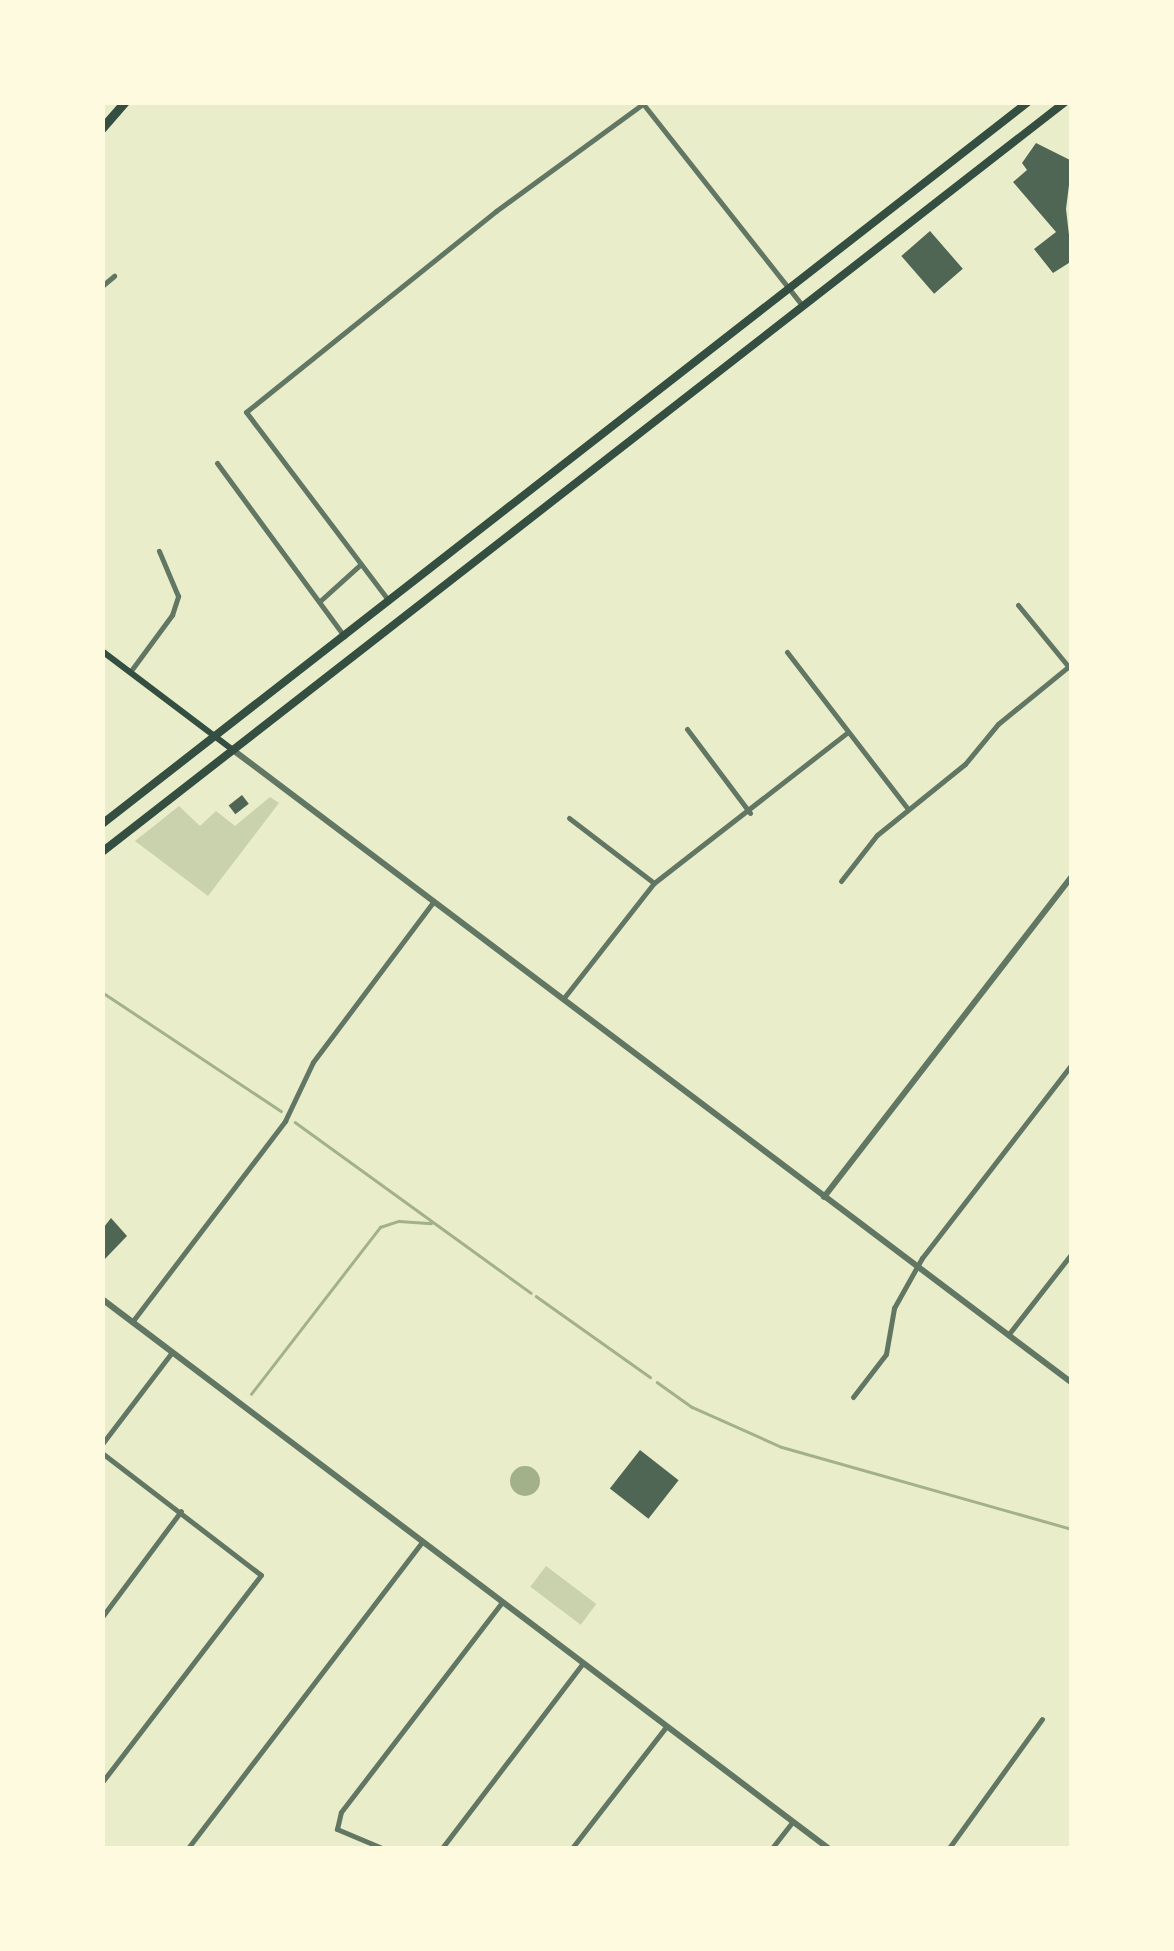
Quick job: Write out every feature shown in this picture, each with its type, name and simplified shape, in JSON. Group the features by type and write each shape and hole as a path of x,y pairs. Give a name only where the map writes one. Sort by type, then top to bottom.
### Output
{"highway":[{"path":"102,128 125,102"}],"main road":[{"path":"102,824 1028,102"},
{"path":"102,852 1065,102"},
{"path":"102,652 233,750"}],"street":[{"path":"388,601 246,412 496,210 643,103 802,305"},
{"path":"102,286 114,276"},
{"path":"217,463 344,636"},
{"path":"130,672 172,615 178,596 159,551"},
{"path":"320,601 361,564"},
{"path":"841,881 906,808 965,764 998,724 1070,669 1018,605"},
{"path":"786,652 906,808"},
{"path":"687,728 750,813"},
{"path":"562,999 654,882 750,813 847,732"},
{"path":"233,750 1072,1383"},
{"path":"570,818 654,882"},
{"path":"824,1197 1072,876"},
{"path":"132,1322 292,1110 313,1062 434,901"},
{"path":"853,1397 886,1354 894,1308 917,1266 1072,1064"},
{"path":"1008,1335 1072,1253"},
{"path":"102,1299 828,1848"},
{"path":"102,1444 172,1352"},
{"path":"102,1453 261,1575 102,1782"},
{"path":"102,1617 181,1512"},
{"path":"188,1848 420,1543"},
{"path":"382,1848 337,1829 341,1812 502,1602"},
{"path":"442,1848 582,1664"},
{"path":"949,1848 1042,1719"},
{"path":"572,1848 666,1726"},
{"path":"772,1848 792,1822"}],"shaded area":[{"path":"270,797 279,803 208,896 135,841 179,806 200,826 216,811 235,826"},
{"path":"525,1466 536,1470 540,1481 536,1492 525,1496 514,1492 510,1481 514,1470"},
{"path":"546,1566 596,1604 581,1625 530,1587"}],"building":[{"path":"1036,143 1072,161 1066,209 1072,261 1053,273 1034,249 1056,232 1013,182 1027,170 1022,163"},
{"path":"930,231 963,269 934,294 901,256"},
{"path":"242,795 249,804 235,814 229,805"},
{"path":"111,1218 127,1236 102,1262 104,1227"},
{"path":"640,1450 679,1480 648,1519 610,1489"}],"waterway":[{"path":"102,992 281,1111"},
{"path":"295,1122 531,1293"},
{"path":"251,1394 380,1227 399,1221 431,1223"},
{"path":"536,1296 650,1377"},
{"path":"657,1382 692,1407 782,1447 1072,1529"}]}
